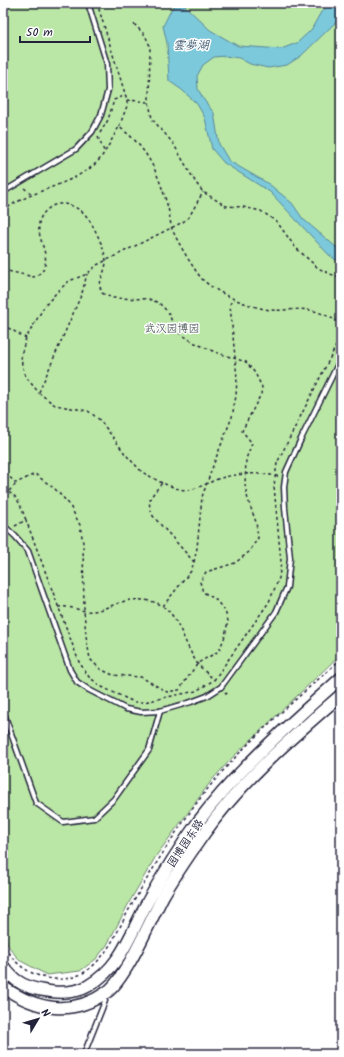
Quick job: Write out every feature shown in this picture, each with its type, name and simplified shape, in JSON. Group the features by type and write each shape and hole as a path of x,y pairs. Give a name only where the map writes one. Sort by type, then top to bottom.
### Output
{"main road":[{"name":"园博园东路","path":"3,966 16,980 36,989 56,993 86,988 101,978 113,966 124,951 159,881 198,823 227,786 289,725 341,678"},
{"name":"园博园东路","path":"3,987 17,997 38,1006 67,1008 92,1002 108,991 120,978 164,895 204,834 273,754 341,695"}],"lane":[{"path":"3,192 76,149 92,132 101,115 108,90 106,64 88,3"},
{"path":"3,525 28,551 70,670 77,682 89,690 126,709 141,712 160,711 207,696 221,687 276,612 287,587 290,558 284,487 286,472 341,358"},
{"path":"3,711 36,803 63,822 94,818 114,799 149,750 160,711"},
{"path":"84,1054 105,1001 102,995"}],"path":[{"path":"3,211 13,204 74,178 95,165 119,127 127,106 127,100 97,3"},
{"path":"134,24 145,35 150,46 149,102 152,119 173,143 196,183 203,192 226,206 243,207 261,211 277,222 295,247 318,268 330,274 341,277"},
{"path":"104,151 98,137 108,120 114,100 126,95"},
{"path":"127,100 149,102"},
{"path":"119,127 131,135 141,146 154,167 162,186 172,228 190,262 202,279 232,299 268,310 312,310 341,322"},
{"path":"23,187 33,195"},
{"path":"203,192 189,217 183,222 97,265 87,274 70,281 57,292 44,306 26,338 21,355 22,365 26,377 39,393 55,405 88,411 100,420 126,455 142,472 162,483 178,489 191,490 222,478 245,474 275,475 285,478"},
{"path":"3,270 34,278 43,271 46,260 38,229 42,216 50,207 62,204 77,208 86,216 95,231 106,261 105,271 100,285 102,293 112,298 149,299 159,303 168,312 176,330 195,343 215,352 246,362 262,387 261,394 242,431 252,443 246,459 245,474 248,500 256,522 258,538 249,552 235,563 206,572 200,582 204,592 225,610 228,621 225,636 219,651 198,663 179,690 167,692 141,677 113,675 100,669 90,659 86,636 83,543 80,525 73,511 69,504 55,489 35,474 16,483 9,492"},
{"path":"39,393 82,293 87,274"},
{"path":"164,606 191,571 197,548 202,497 232,417 236,396 237,378 230,305 232,299"},
{"path":"3,325 26,338"},
{"path":"3,491 9,492 17,498 78,662 89,677 102,687 134,702 144,702 196,691 214,680 269,602 279,578 281,562 274,486 277,463 341,336"},
{"path":"3,470 16,483"},
{"path":"162,483 149,500 149,508 152,516 194,562"},
{"path":"13,527 26,520"},
{"path":"58,607 66,606 93,611 127,601 145,600 164,606 179,624 198,663 229,696"},
{"path":"3,942 6,949 18,964 33,973 50,979 66,979 82,973 101,959 124,916 170,840 200,799 219,776 274,720 341,659"}],"green space":[{"name":"武汉园博园","path":"3,3 341,3 341,654 232,758 212,780 156,856 107,945 96,959 80,971 47,975 19,960 9,947 3,932"}],"water":[{"name":"雲夢湖","path":"341,3 341,20 335,23 301,56 287,65 268,68 250,64 239,58 225,56 214,57 203,65 197,76 198,89 214,113 219,144 229,161 269,184 292,203 303,219 336,247 341,248 341,260 336,260 329,255 270,192 224,163 212,149 205,118 197,104 182,90 169,81 167,43 163,26 173,6 183,4 210,30 238,46 281,49 297,43 311,30 321,12 328,6"}]}
